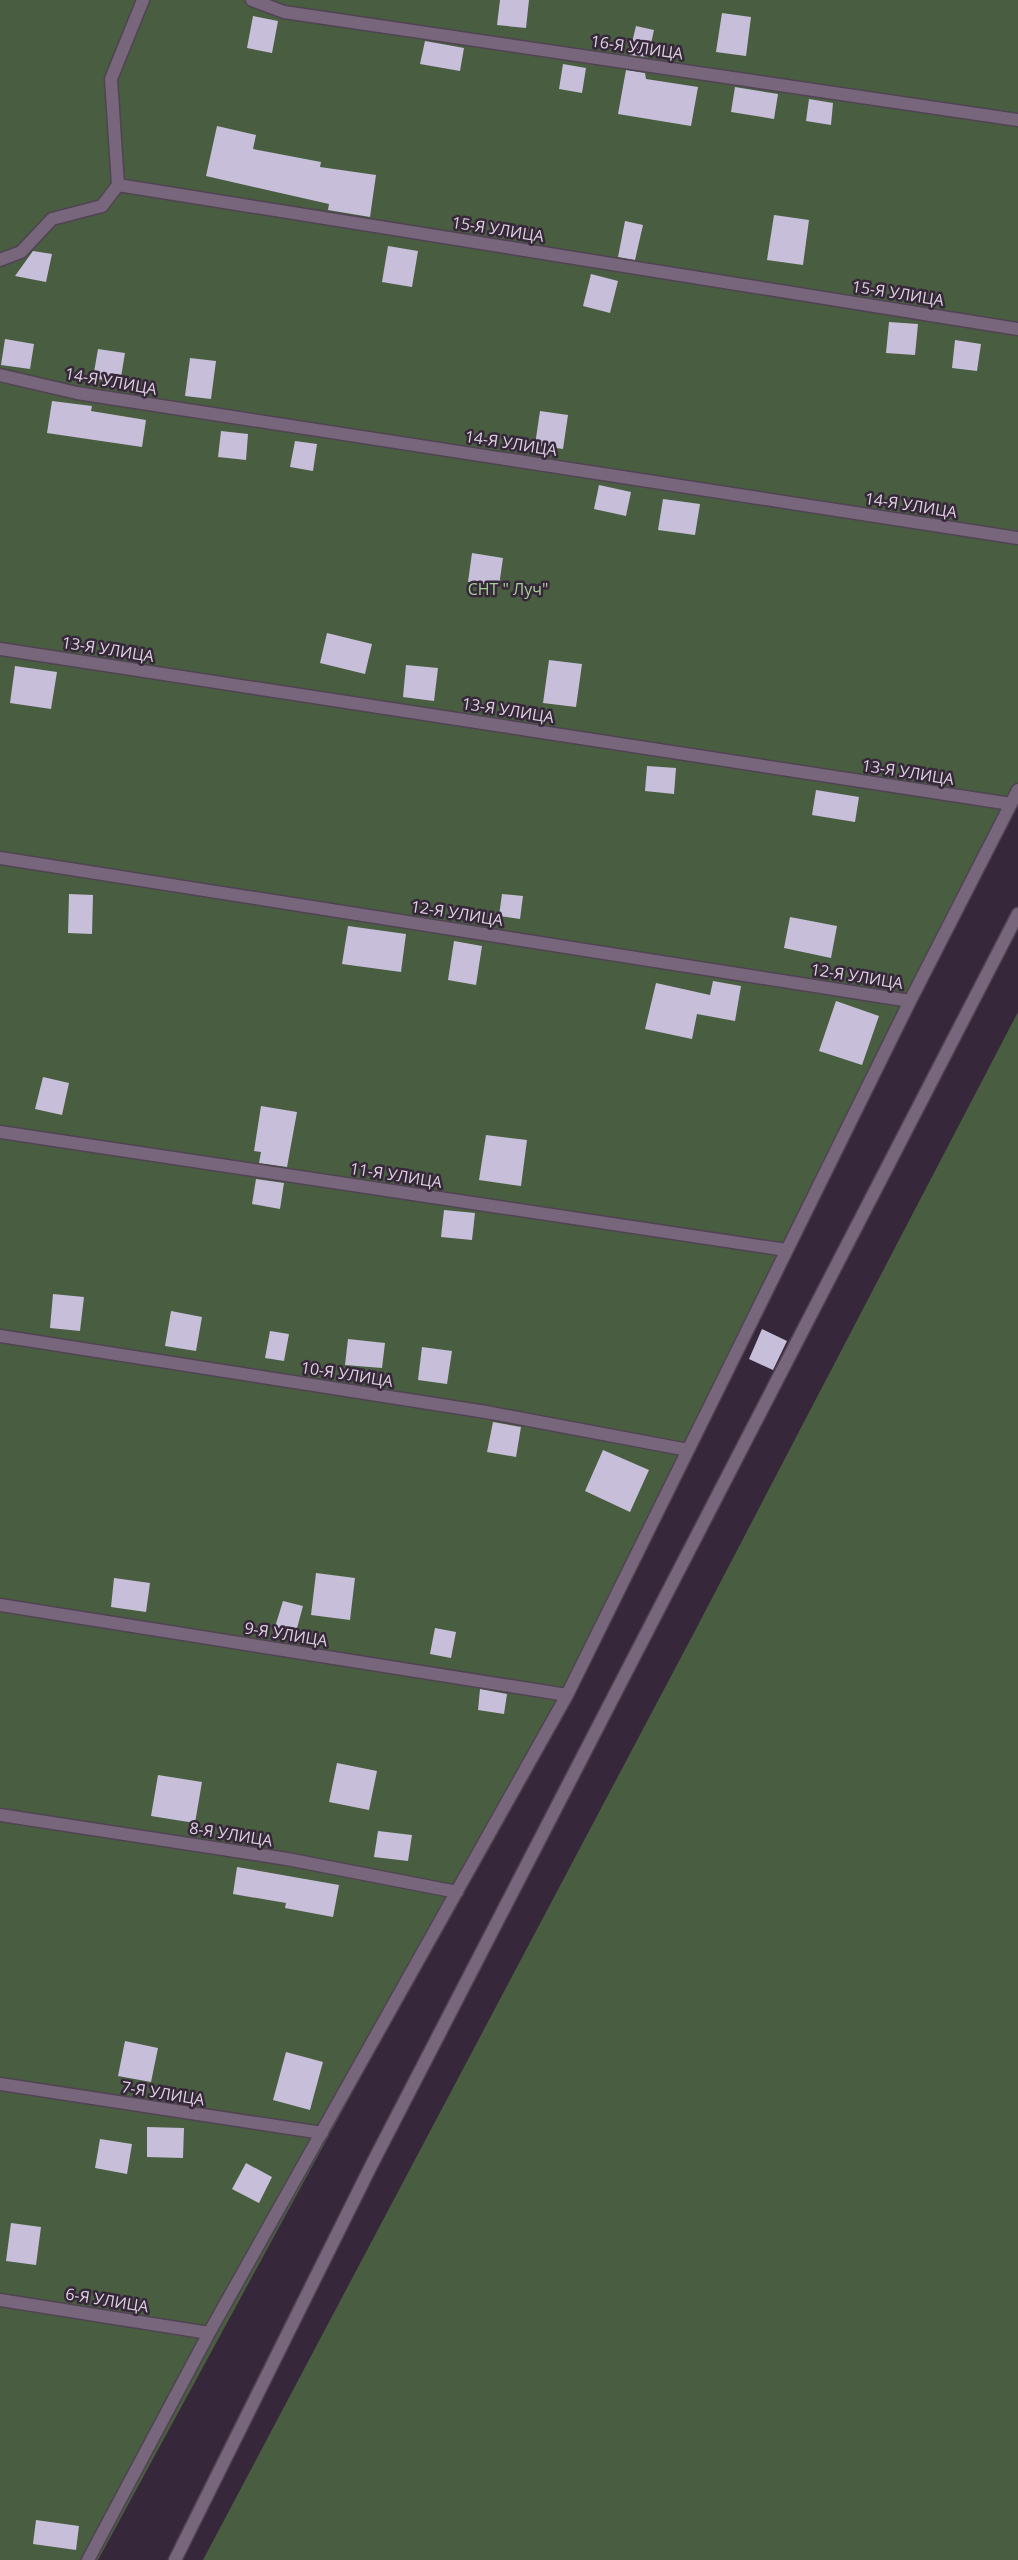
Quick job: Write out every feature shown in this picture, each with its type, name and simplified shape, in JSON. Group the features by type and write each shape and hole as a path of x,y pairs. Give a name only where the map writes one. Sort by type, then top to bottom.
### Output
{"street":[{"path":"0,260 22,252 52,219 102,206 118,185 111,79 144,0"},
{"name":"16-Я УЛИЦА","path":"252,0 284,12 1018,120"},
{"name":"15-Я УЛИЦА","path":"118,185 1018,329"},
{"name":"14-Я УЛИЦА","path":"0,375 77,393 1018,538"},
{"name":"13-Я УЛИЦА","path":"0,648 1011,804"},
{"path":"88,2560 208,2333 567,1695 910,1000 1018,790"},
{"name":"12-Я УЛИЦА","path":"0,858 910,1000"},
{"path":"175,2560 371,2166 1018,914"},
{"name":"11-Я УЛИЦА","path":"0,1132 786,1250"},
{"name":"10-Я УЛИЦА","path":"0,1336 486,1412 688,1450"},
{"name":"9-Я УЛИЦА","path":"0,1605 567,1695"},
{"name":"8-Я УЛИЦА","path":"0,1815 287,1860 457,1892"},
{"name":"7-Я УЛИЦА","path":"0,2084 322,2133"},
{"name":"6-Я УЛИЦА","path":"0,2300 208,2333"}],"green space":[{"name":"СНТ \" Луч\"","path":"0,0 1018,0 1018,791 567,1698 98,2560 0,2560"},
{"path":"1018,1012 1018,2560 203,2560 696,1629"}],"building":[{"path":"500,0 529,0 526,28 497,25"},
{"path":"722,13 751,17 746,56 716,52"},
{"path":"253,16 278,21 272,53 247,48"},
{"path":"636,26 654,30 648,57 629,55"},
{"path":"425,41 464,48 460,71 420,64"},
{"path":"563,64 586,68 582,93 559,89"},
{"path":"626,70 645,73 646,79 698,87 691,126 618,114"},
{"path":"735,87 778,94 774,119 731,112"},
{"path":"809,99 833,103 831,125 806,121"},
{"path":"217,126 256,135 253,149 321,162 320,167 376,175 370,217 328,210 329,204 206,176"},
{"path":"774,215 809,220 803,265 767,260"},
{"path":"625,221 643,225 635,260 618,257"},
{"path":"388,246 418,251 412,287 382,282"},
{"path":"33,251 52,254 46,282 15,276"},
{"path":"591,274 618,281 610,313 583,306"},
{"path":"889,322 918,324 915,355 886,353"},
{"path":"5,339 34,344 30,369 1,365"},
{"path":"955,340 981,344 977,371 952,368"},
{"path":"98,349 125,353 120,383 93,378"},
{"path":"190,358 216,361 211,399 185,396"},
{"path":"52,401 92,406 91,411 146,420 142,447 47,433"},
{"path":"540,411 568,415 563,449 535,445"},
{"path":"221,431 248,434 246,460 218,457"},
{"path":"295,441 317,444 313,471 290,467"},
{"path":"599,485 631,492 626,516 594,509"},
{"path":"663,499 700,504 695,535 658,530"},
{"path":"472,553 503,558 499,586 468,582"},
{"path":"327,633 372,644 365,674 320,663"},
{"path":"549,660 582,664 576,707 543,703"},
{"path":"406,665 438,668 434,701 403,697"},
{"path":"15,666 57,672 51,709 10,703"},
{"path":"647,766 676,768 674,794 645,791"},
{"path":"816,790 859,797 855,822 812,815"},
{"path":"69,894 93,895 92,934 68,933"},
{"path":"502,894 523,896 520,919 499,916"},
{"path":"790,917 837,926 831,958 784,948"},
{"path":"348,926 406,934 401,972 342,964"},
{"path":"454,941 482,946 476,985 448,980"},
{"path":"713,981 741,986 735,1021 697,1014 692,1039 645,1029 656,983 710,995"},
{"path":"836,1001 879,1016 862,1065 819,1051"},
{"path":"43,1077 69,1083 62,1115 35,1109"},
{"path":"261,1106 297,1112 287,1167 259,1163 261,1152 254,1151"},
{"path":"486,1135 527,1140 521,1186 479,1180"},
{"path":"256,1179 284,1183 280,1209 252,1204"},
{"path":"444,1210 475,1213 472,1240 441,1237"},
{"path":"53,1294 84,1297 80,1331 50,1328"},
{"path":"171,1311 202,1317 196,1351 165,1346"},
{"path":"762,1329 787,1341 773,1370 749,1359"},
{"path":"270,1331 289,1334 284,1361 265,1358"},
{"path":"348,1339 385,1343 382,1368 345,1365"},
{"path":"422,1347 452,1351 447,1384 418,1380"},
{"path":"493,1422 521,1427 516,1457 487,1452"},
{"path":"603,1450 649,1470 630,1512 585,1491"},
{"path":"316,1573 355,1578 350,1620 311,1615"},
{"path":"114,1578 150,1583 146,1612 111,1607"},
{"path":"283,1601 303,1606 296,1632 275,1627"},
{"path":"435,1628 456,1632 451,1658 430,1654"},
{"path":"480,1689 507,1694 504,1714 478,1710"},
{"path":"337,1763 377,1771 369,1810 329,1802"},
{"path":"158,1775 202,1782 195,1823 151,1816"},
{"path":"378,1831 412,1835 408,1861 374,1857"},
{"path":"237,1867 339,1885 333,1917 285,1908 286,1903 233,1894"},
{"path":"125,2041 158,2048 151,2082 118,2076"},
{"path":"286,2052 323,2062 310,2110 273,2100"},
{"path":"147,2127 184,2128 183,2158 147,2157"},
{"path":"100,2139 132,2144 127,2174 95,2168"},
{"path":"246,2163 272,2177 259,2203 232,2189"},
{"path":"11,2223 41,2227 36,2265 6,2261"},
{"path":"36,2520 79,2526 76,2550 33,2544"}]}
